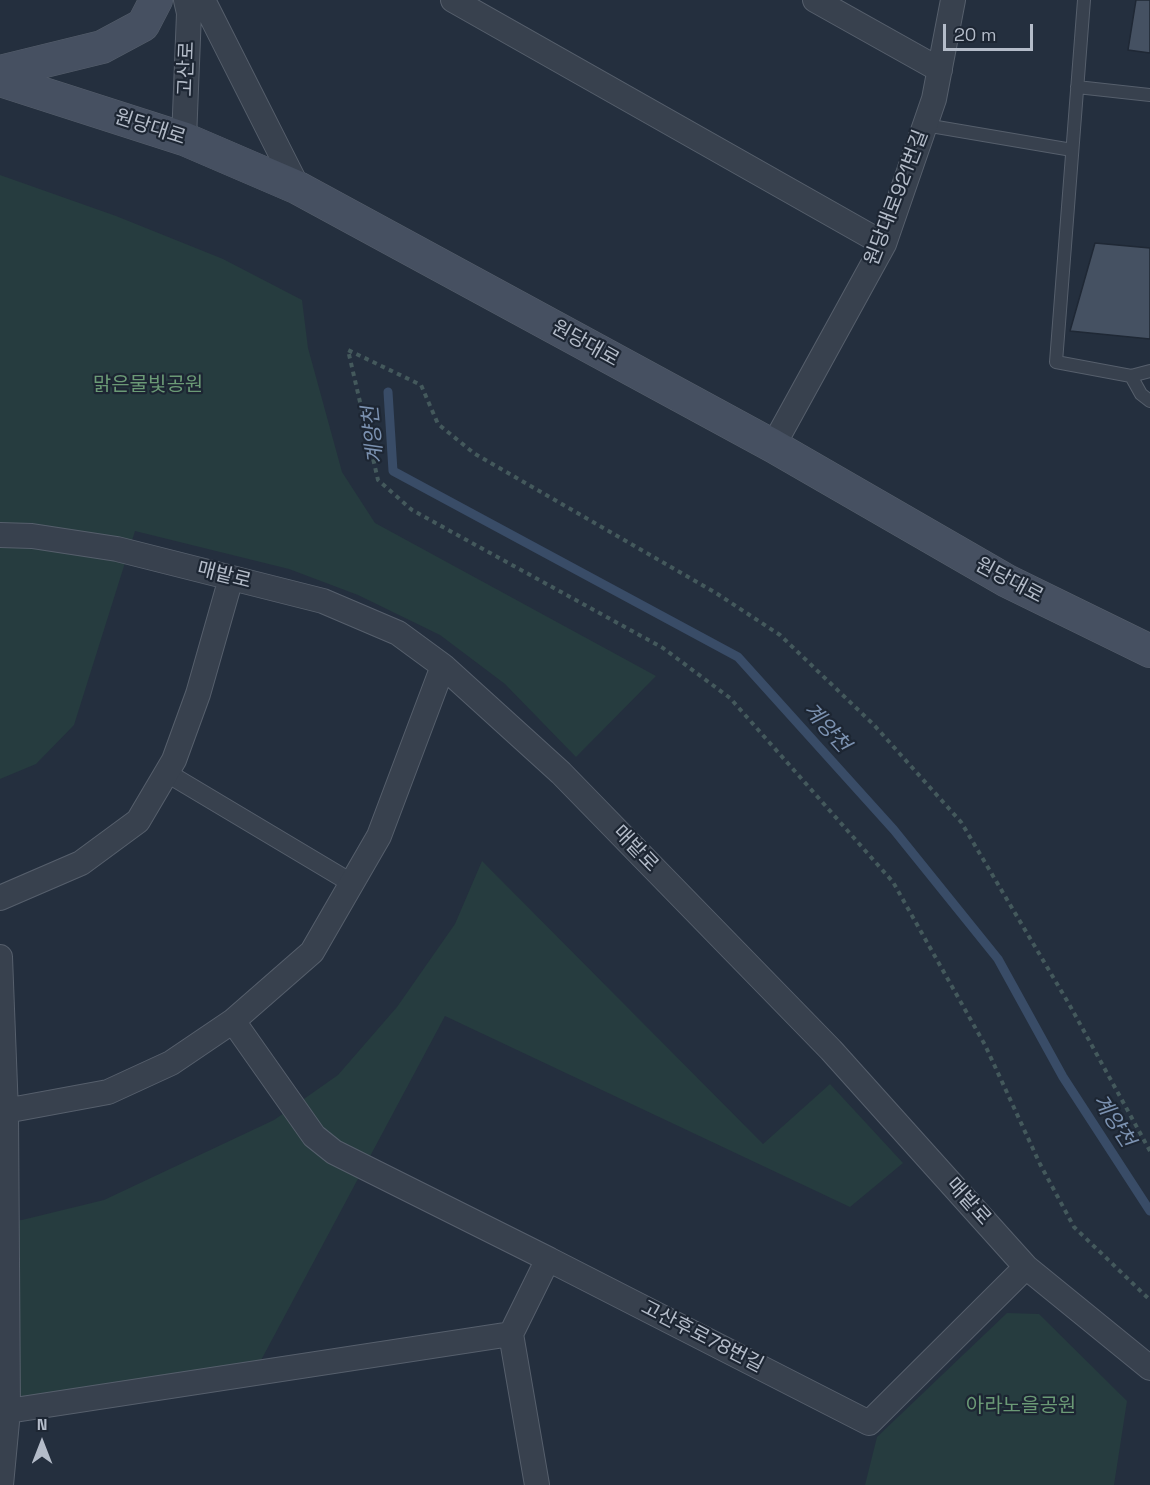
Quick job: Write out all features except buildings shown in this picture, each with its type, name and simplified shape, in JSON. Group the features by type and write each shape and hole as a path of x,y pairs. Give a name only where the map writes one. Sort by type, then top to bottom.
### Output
{"main road":[{"path":"0,72 102,47 143,26 156,0"},
{"name":"원당대로","path":"0,80 184,139 298,188 773,446 1007,582 1150,651"}],"street":[{"name":"고산로","path":"184,139 189,13 186,0"},
{"path":"203,0 298,188"},
{"path":"815,0 940,70"},
{"name":"원당대로921번길","path":"773,446 884,244 934,99 953,0"},
{"path":"465,4 884,244"},
{"name":"매밭로","path":"0,534 32,536 117,549 323,601 398,633 443,666 561,773 831,1050 1026,1267 1150,1368"},
{"path":"0,898 81,863 138,821 174,760 198,694 231,578"},
{"path":"3,1112 108,1092 171,1064 233,1021 312,952 379,836 443,666"},
{"path":"167,773 353,884"},
{"path":"0,957 8,1411 1,1485"},
{"path":"233,1021 314,1136 334,1152 548,1259 511,1334 542,1482"},
{"name":"고산후로78번길","path":"548,1259 869,1423 1026,1267"},
{"path":"8,1411 511,1334"}],"lane":[{"path":"1084,0 1056,362 1131,376 1150,371"},
{"path":"1077,87 1150,95"},
{"path":"925,125 1072,150"},
{"path":"1131,376 1141,394 1150,401"}],"path":[{"path":"1150,1151 1069,1004 961,822 874,725 780,635 716,593 475,454 438,424 422,385 348,350 378,480 412,510 663,648 730,698 893,882 985,1045 1040,1164 1074,1227 1150,1300"}],"green space":[{"name":"맑은물빛공원","path":"0,175 116,216 223,259 302,300 308,348 342,472 375,523 656,676 576,757 505,684 440,635 358,595 289,569 135,531 74,725 36,764 0,779"},
{"path":"482,861 763,1144 830,1084 903,1163 850,1207 445,1016 259,1364 0,1407 0,1221 22,1220 104,1200 274,1120 338,1075 397,1007 455,924"},
{"name":"아라노을공원","path":"1007,1313 1039,1314 1127,1401 1114,1485 865,1485 877,1437"}],"waterway":[{"name":"계양천","path":"388,392 393,471 738,657 894,830 998,959 1063,1077 1150,1211"}]}
